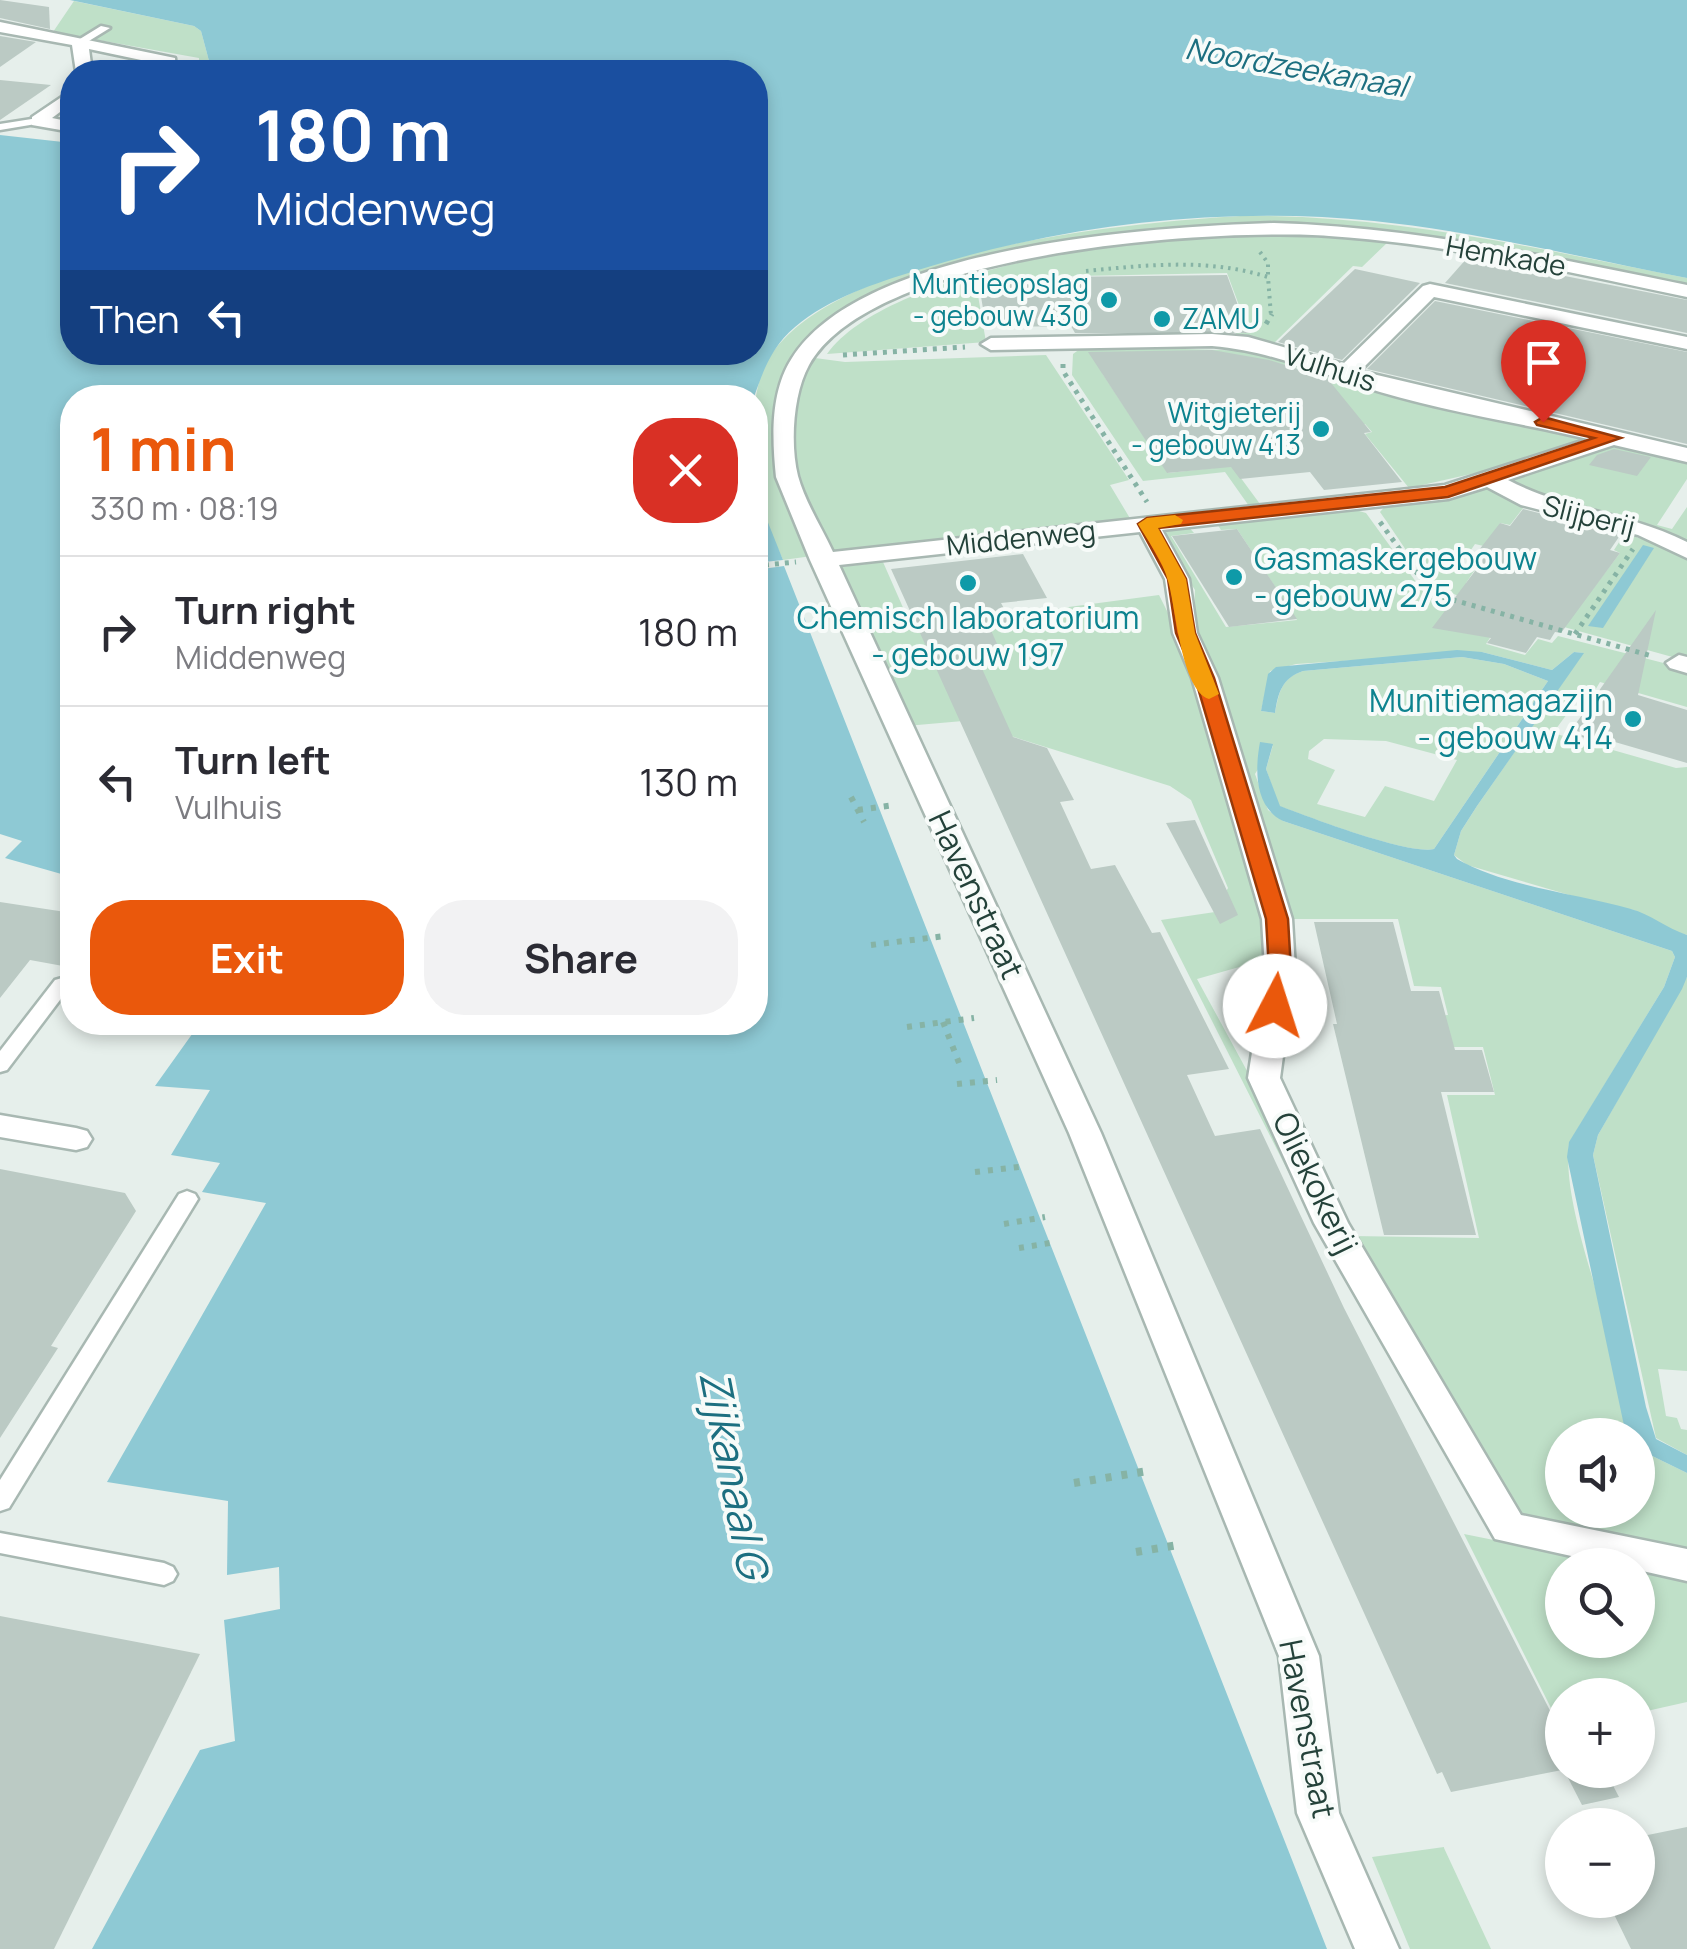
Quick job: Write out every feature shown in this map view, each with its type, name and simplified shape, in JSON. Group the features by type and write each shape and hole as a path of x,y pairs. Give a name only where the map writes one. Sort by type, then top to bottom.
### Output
{"street":[{"path":"0,28 166,60"},
{"path":"80,42 82,60"},
{"path":"38,121 60,104"},
{"path":"38,121 60,124"},
{"name":"Hemkade","path":"802,357 825,334 871,304 944,276 1015,256 1188,230 1324,230 1483,252 1687,290"},
{"path":"1345,374 1430,290 1687,342"},
{"name":"Vulhuis","path":"991,344 1248,343 1316,360 1345,374 1612,438"},
{"name":"Havenstraat","path":"802,357 792,382 782,440 787,477 1085,1133 1300,1656 1318,1813 1376,1949"},
{"path":"1612,438 1687,455"},
{"name":"Middenweg","path":"822,560 1448,492 1612,438"},
{"name":"Slijperij","path":"1492,480 1529,500 1646,530 1687,550"},
{"name":"Oliekokerij","path":"1153,522 1177,579 1186,633 1204,678 1277,919 1280,970 1264,1078 1331,1223 1509,1528 1687,1565"},
{"path":"0,1126 76,1140"}],"lane":[{"path":"80,42 104,28"},
{"path":"0,127 38,121"},
{"path":"0,1065 60,987"},
{"path":"0,1501 186,1199"},
{"path":"0,1543 164,1574"}],"path":[{"path":"1074,271 1206,264 1246,269 1268,277 1272,314 1248,343"},
{"path":"1062,343 1063,371 1153,522"},
{"path":"802,357 991,344"},
{"path":"1364,501 1432,594 1683,664"},
{"path":"1574,634 1646,530"},
{"path":"851,797 864,822"},
{"path":"858,810 894,805"},
{"path":"870,944 945,936"},
{"path":"907,1027 974,1018"},
{"path":"943,1022 960,1068"},
{"path":"956,1084 997,1080"},
{"path":"975,1172 1019,1167"},
{"path":"1004,1224 1045,1217"},
{"path":"1018,1248 1056,1242"},
{"path":"1074,1482 1148,1471"},
{"path":"1136,1552 1178,1546"}],"green space":[{"path":"74,1 194,26 201,31 209,60 199,60 53,32"},
{"path":"1297,217 1409,227 1687,278 1687,289 1354,230 1174,229 937,276 814,337 781,415 812,556 783,560 768,527 768,385 758,385 768,361 799,325 850,294 912,270 982,250 1055,236 1188,220"},
{"path":"1301,233 1389,241 1362,267 1353,266 1272,345 1233,336 1246,324 1227,273 975,278 986,342 827,354 853,328 890,306 985,271 1132,241"},
{"path":"1084,346 1253,351 1306,367 1233,374 1223,362 1102,373 1168,473 1232,466 1260,504 1249,506 1225,472 1143,481 1072,375 1073,354"},
{"path":"1046,355 1129,480 1110,485 1131,520 830,551 801,480 793,431 802,383 815,358 845,362"},
{"path":"1313,369 1587,440 1511,465 1409,488 1365,434 1372,432 1365,424 1358,425"},
{"path":"1613,447 1687,464 1687,479 1657,525 1672,529 1687,507 1687,543 1530,496 1505,482"},
{"path":"1490,486 1527,503 1510,525 1500,523 1492,548 1475,544 1462,563 1476,568 1466,583 1488,606 1435,582 1413,560 1380,512 1387,504 1460,496"},
{"path":"1349,508 1366,513 1427,597 1501,621 1486,644 1525,655 1538,639 1552,643 1558,636 1687,669 1687,707 1600,682 1591,697 1581,695 1553,733 1676,768 1687,767 1687,935 1664,928 1634,910 1600,904 1467,865 1454,855 1461,831 1583,653 1574,652 1552,670 1482,652 1296,664 1270,671 1261,711 1275,713 1286,682 1303,671 1462,657 1504,664 1548,681 1434,849 1381,841 1279,806 1266,769 1273,745 1255,774 1268,810 1283,821 1672,951 1675,957 1664,987 1569,1143 1574,1208 1604,1319 1623,1418 1545,1418 1545,1524 1496,1512 1352,1236 1479,1238 1447,1095 1495,1095 1483,1047 1433,1047 1424,1017 1448,1015 1441,987 1414,986 1398,919 1290,919 1193,630 1195,590 1160,536 1170,527 1187,525 1194,533 1171,536 1226,627 1297,620 1237,529 1221,530 1216,522","holes":["1324,739 1386,741 1457,760 1434,801 1385,786 1365,817 1317,804 1335,770 1308,759 1309,751"]},
{"path":"1625,533 1687,555 1687,661 1524,616 1573,615 1620,553 1614,550"},
{"path":"883,562 912,628 1159,595 1183,643 1271,936 1264,960 1197,979 1325,1214 1313,1221 1161,920 1215,912 1228,888 1191,800 1170,786 963,721 906,726 840,567"},
{"path":"1687,977 1687,1371 1658,1369 1666,1416 1677,1418 1681,1429 1687,1430 1687,1455 1656,1438 1655,1418 1652,1418 1593,1155 1598,1135"},
{"path":"1655,1457 1687,1473 1687,1557 1564,1528 1655,1528"},
{"path":"1464,1534 1545,1550 1545,1658 1655,1658 1655,1572 1687,1579 1687,1702 1655,1709 1655,1678 1545,1678 1545,1696"},
{"path":"1444,1847 1491,1949 1410,1949 1372,1857"}],"water":[{"name":"Noordzeekanaal","path":"70,0 1687,0 1687,278 1492,239 1374,221 1259,216 1144,223 1029,241 886,280 808,317 787,334 768,361 768,60 209,60 201,31 194,26"},
{"path":"0,135 60,142 60,365 766,365 758,385 60,385 60,874 5,858 22,841 0,834"},
{"path":"768,522 783,560 768,562"},
{"path":"1643,545 1654,548 1603,628 1588,626"},
{"name":"Zijkanaal G","path":"784,566 1327,1949 92,1949 200,1750 235,1741 224,1620 280,1609 279,1567 227,1575 228,1501 107,1482 266,1203 202,1192 220,1163 171,1155 210,1090 155,1086 191,1035 768,1035 768,568"},
{"path":"1457,650 1482,652 1552,670 1574,652 1584,653 1477,806 1461,831 1454,855 1476,868 1519,883 1638,911 1687,935 1687,977 1682,989 1598,1135 1593,1155 1649,1418 1622,1418 1567,1157 1569,1142 1664,987 1675,957 1672,951 1283,821 1266,807 1257,775 1260,742 1273,744 1266,769 1280,806 1381,841 1434,849 1548,681 1504,664 1462,657 1303,671 1282,687 1275,713 1261,711 1268,674 1276,667"},
{"path":"1655,1436 1687,1455 1687,1473 1655,1457"}],"building":[{"path":"0,0 49,7 50,29 0,18"},
{"path":"0,36 36,42 0,67"},
{"path":"0,80 51,85 0,120"},
{"path":"1468,257 1687,300 1687,333 1445,283"},
{"path":"1355,269 1420,283 1342,360 1278,342"},
{"name":"Muntieopslag - gebouw 430","path":"1227,275 1248,333 1075,333 1071,326 986,327 978,278"},
{"path":"1435,301 1687,352 1687,444 1367,369"},
{"path":"1212,350 1269,360 1327,378 1371,432 1364,433 1402,482 1324,490 1310,472 1240,479 1231,467 1167,473 1088,352"},
{"path":"1614,449 1651,457 1637,476 1589,465 1597,455"},
{"path":"1523,509 1621,534 1610,550 1620,553 1561,633 1555,632 1550,640 1537,637 1526,653 1487,643 1491,638 1432,628 1478,567 1468,564 1500,523 1510,526"},
{"name":"Gasmaskergebouw - gebouw 275","path":"1237,529 1297,619 1229,627 1172,536"},
{"path":"1023,554 1047,598 1001,603 1012,623 989,626 999,648 989,650 994,660 979,662 1013,737 1047,748 1074,800 1060,802 1091,869 1115,865 1152,933 1160,932 1229,1069 1187,1075 1215,1136 1260,1129 1344,1308 1545,1701 1545,1773 1451,1792 1442,1772 1437,1774 891,569"},
{"name":"Munitiemagazijn - gebouw 414","path":"1656,610 1638,695 1687,710 1687,763 1608,740 1605,744 1575,735 1578,731 1572,729"},
{"path":"1195,820 1238,915 1220,924 1166,823"},
{"path":"0,902 60,911 60,965 30,960 0,998"},
{"path":"1314,922 1393,922 1411,991 1439,991 1455,1050 1482,1050 1494,1092 1441,1092 1476,1235 1384,1235 1333,1024 1337,1024"},
{"path":"0,1169 125,1193 136,1211 51,1346 58,1348 0,1438"},
{"path":"0,1616 200,1654 54,1949 0,1949"},
{"path":"1573,1788 1614,1788 1619,1797 1582,1805"},
{"path":"1687,1827 1687,1949 1631,1949 1616,1918 1655,1918 1655,1834"}],"slow traffic":[{"path":"1175,520 1147,524 1177,579 1186,633 1209,694"}],"place":[{"name":"Muntieopslag - gebouw 430","path":"1109,300"},
{"name":"ZAMU","path":"1162,319"},
{"name":"Witgieterij - gebouw 413","path":"1321,429"},
{"name":"Gasmaskergebouw - gebouw 275","path":"1234,577"},
{"name":"Chemisch laboratorium - gebouw 197","path":"968,583"},
{"name":"Munitiemagazijn - gebouw 414","path":"1633,719"}],"route":[{"path":"1275,1006 1280,970 1277,919 1204,678 1186,633 1177,579 1147,524 1448,492 1612,438 1543,422"}]}
